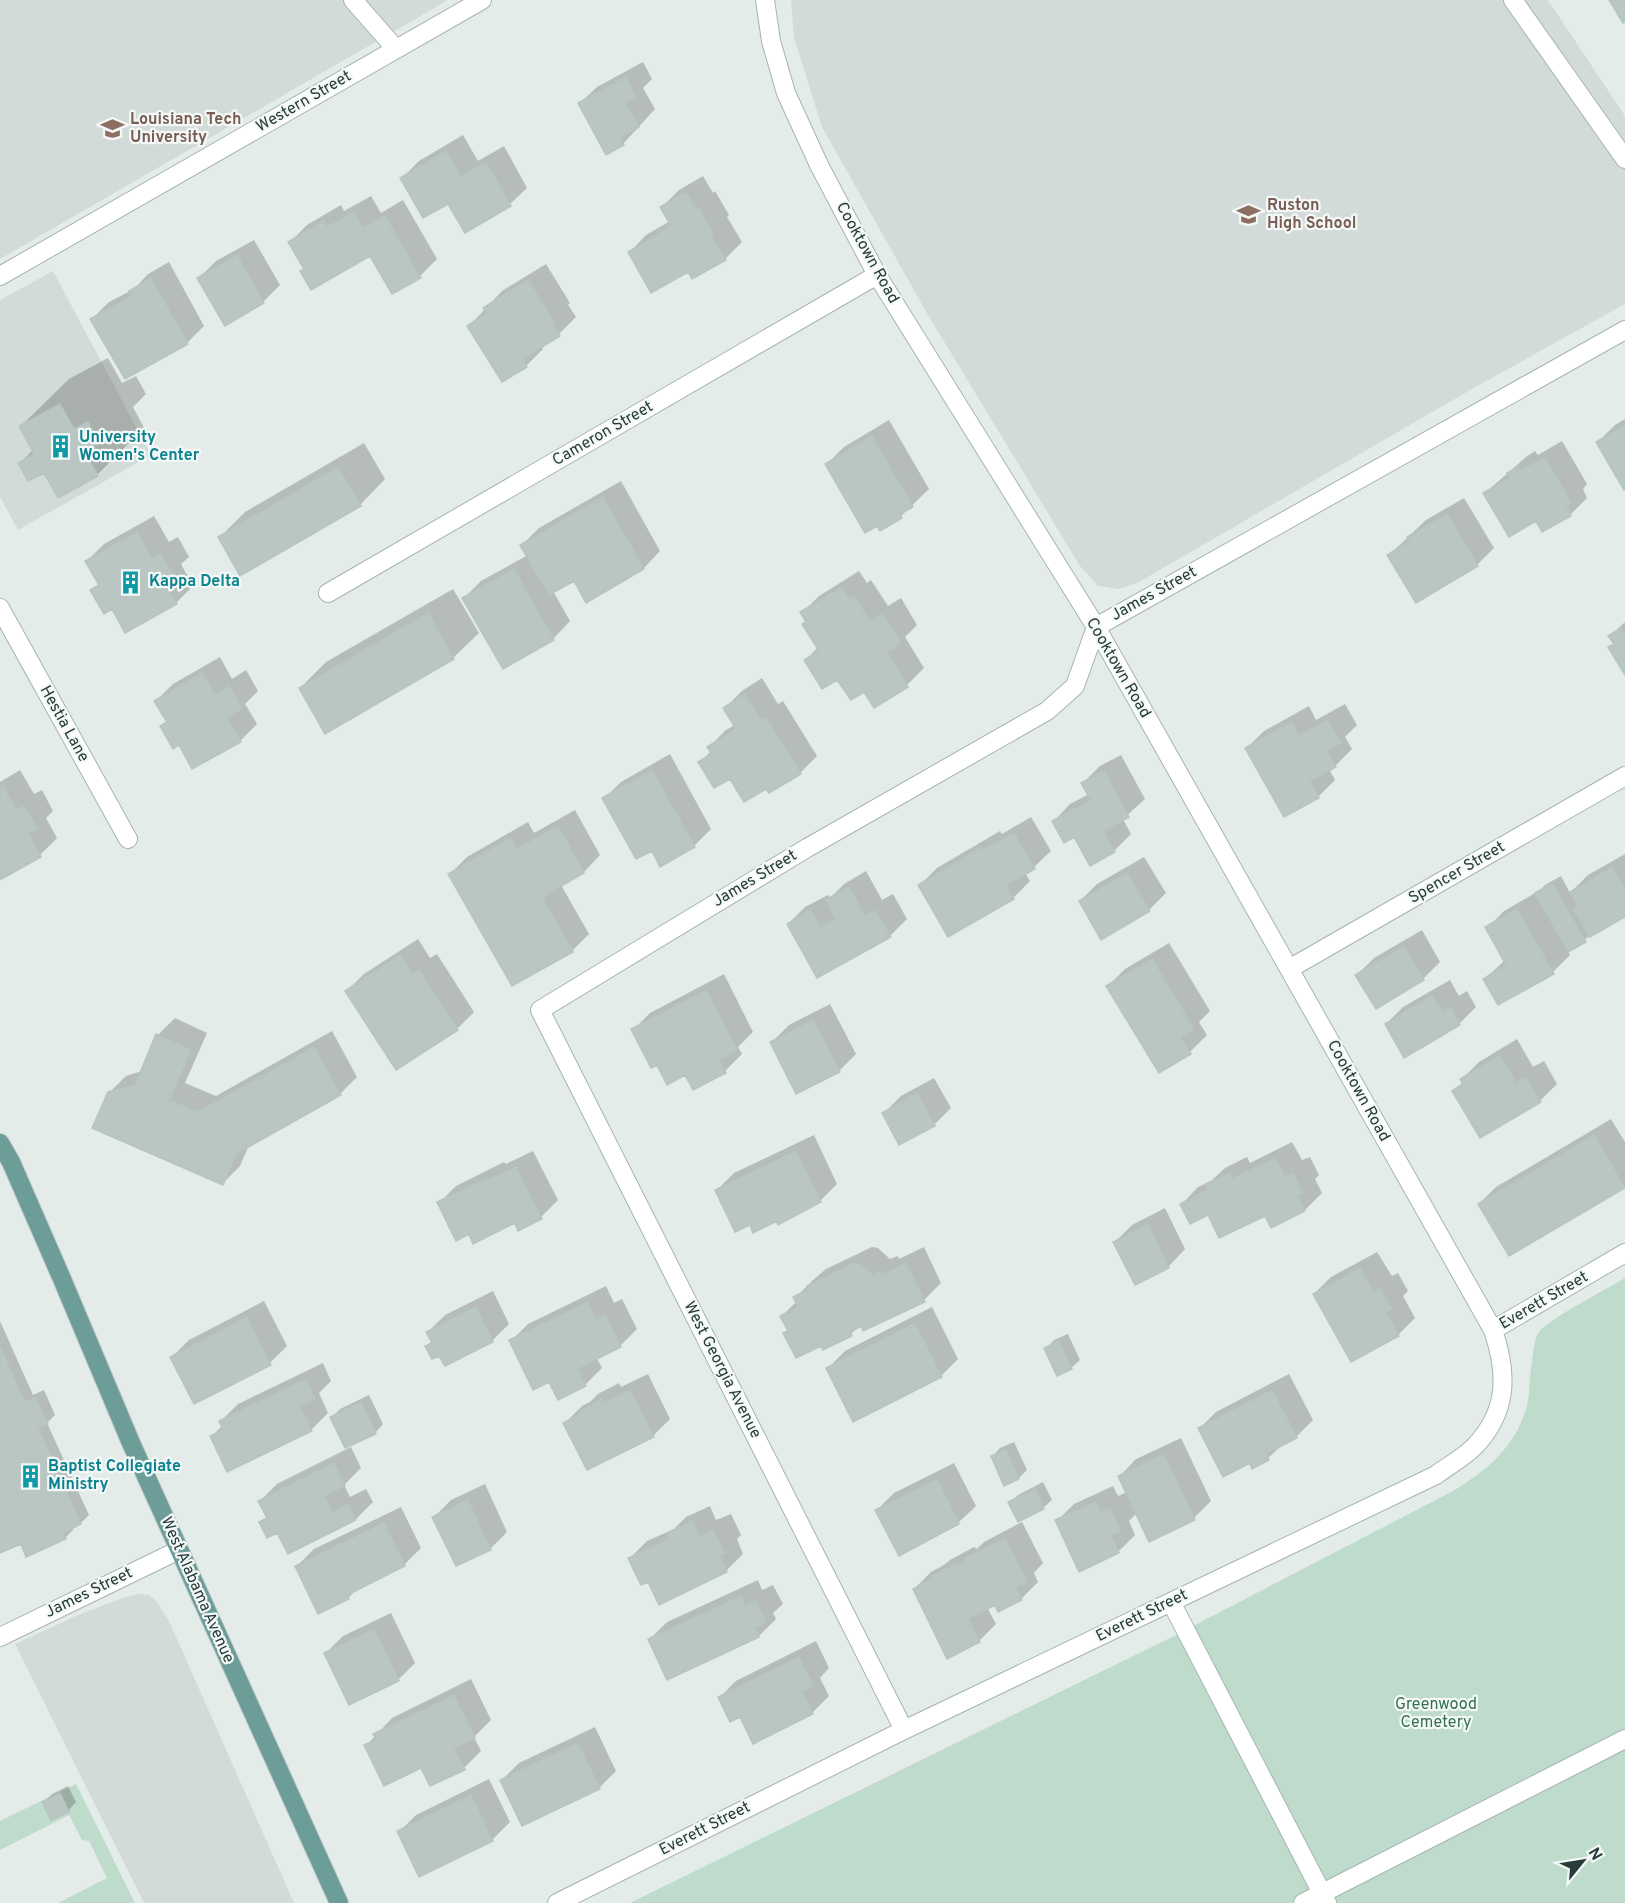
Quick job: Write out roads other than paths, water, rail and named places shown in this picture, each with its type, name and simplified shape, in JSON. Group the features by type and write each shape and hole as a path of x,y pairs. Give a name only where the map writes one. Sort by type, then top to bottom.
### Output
{"main road":[{"name":"West Alabama Avenue","path":"0,1143 11,1162 131,1443 339,1903"}],"street":[{"path":"352,0 396,49"},
{"name":"Western Street","path":"0,276 482,0"},
{"name":"Cooktown Road","path":"765,0 771,41 786,93 819,165 877,275 1096,627 1493,1330"},
{"path":"1513,0 1625,159"},
{"name":"Cameron Street","path":"328,593 877,275"},
{"name":"James Street","path":"540,1010 807,848 1047,711 1075,686 1096,627 1625,330"},
{"name":"Hestia Lane","path":"0,608 128,840"},
{"name":"Spencer Street","path":"1289,969 1625,776"},
{"name":"West Georgia Avenue","path":"540,1010 904,1730"},
{"name":"Everett Street","path":"557,1903 904,1730 1436,1475 1474,1447 1496,1416 1504,1384 1501,1356 1493,1330 1625,1253"},
{"name":"James Street","path":"0,1637 179,1550"},
{"path":"1171,1602 1325,1898"},
{"path":"1303,1903 1325,1898 1625,1738"}],"place":[{"name":"Louisiana Tech University","path":"112,129"},
{"name":"Ruston High School","path":"1249,215"},
{"name":"University Women's Center","path":"61,447"},
{"name":"Kappa Delta","path":"131,582"},
{"name":"Baptist Collegiate Ministry","path":"30,1476"}],"park label":[{"name":"Greenwood Cemetery","path":"1436,1714"}]}
